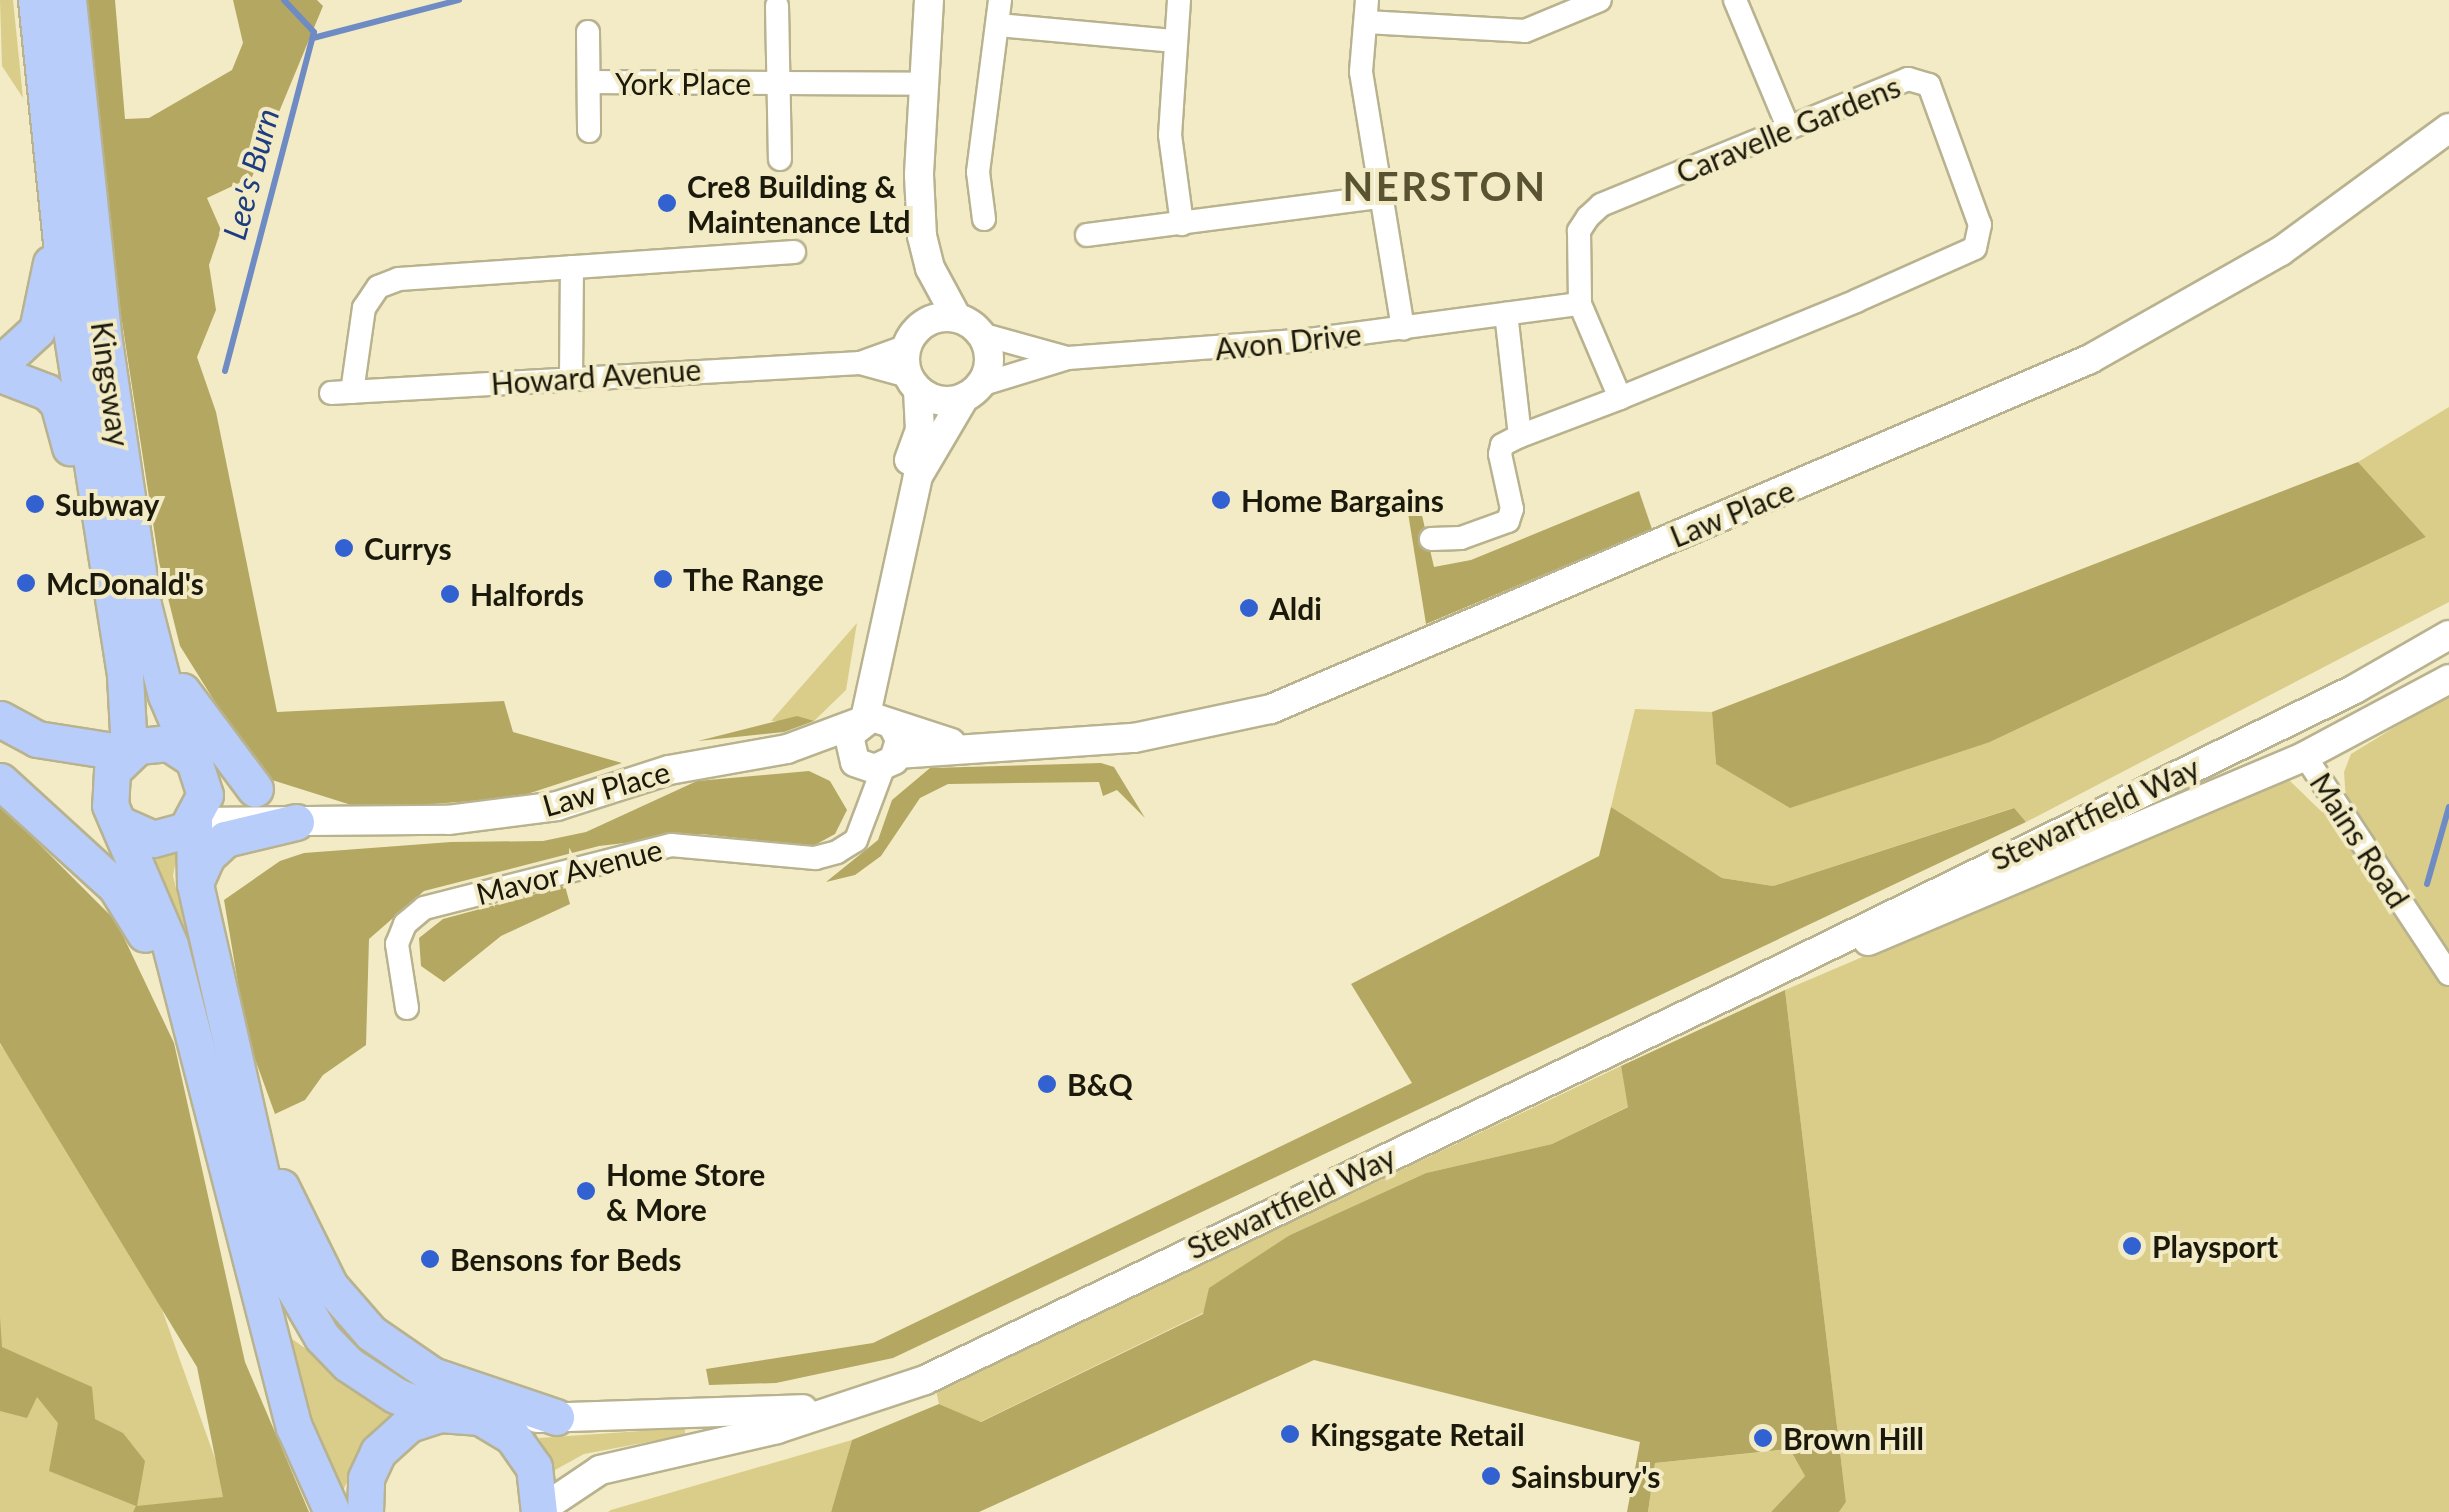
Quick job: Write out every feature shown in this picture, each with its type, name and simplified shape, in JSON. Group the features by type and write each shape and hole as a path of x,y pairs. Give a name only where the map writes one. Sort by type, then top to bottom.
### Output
{"main road":[{"name":"Kingsway","path":"36,0 56,200 109,588 125,676 127,752"},
{"name":"Kingsway","path":"68,0 107,358 143,605 193,758"},
{"path":"0,364 37,330 49,294 56,200"},
{"path":"0,374 38,385 58,403 109,588"},
{"path":"158,658 255,790"},
{"path":"0,719 37,739 127,752 158,742 193,758 205,785 194,822 195,884 252,1139 302,1454 332,1512"},
{"path":"127,752 109,787 180,983 276,1291 348,1364 394,1395 440,1414 490,1421 527,1455 539,1487 539,1511"},
{"path":"0,761 85,822 122,825 142,836 165,838 194,822"},
{"path":"0,781 116,886 156,957 180,983"},
{"path":"195,884 207,856 225,839 296,822"},
{"path":"252,1139 330,1286 370,1333 432,1375 556,1417"},
{"path":"365,1512 366,1478 378,1452 409,1424 440,1414"}],"street":[{"path":"873,761 885,607 884,541 896,488 917,444 915,335 930,268 919,175 929,0"},
{"path":"984,219 978,172 1000,0"},
{"path":"1179,0 1170,135 1182,224"},
{"path":"1403,329 1361,72 1366,11 1525,31 1600,0"},
{"path":"1734,0 1788,127"},
{"name":"York Place","path":"777,6 780,159"},
{"path":"998,25 1175,42"},
{"name":"York Place","path":"588,32 590,131"},
{"name":"Caravelle Gardens","path":"1919,79 1933,96 1980,226 1979,242 1620,398 1580,304 1580,232 1602,205 1788,127 1919,79"},
{"name":"York Place","path":"590,82 923,84"},
{"name":"Law Place","path":"787,748 873,761 958,745 1098,741 1196,727 1271,709 1448,637 2163,323 2280,251 2449,128"},
{"path":"1087,236 1381,198"},
{"path":"571,378 572,267 794,252"},
{"name":"Howard Avenue","path":"572,267 400,279 378,287 359,326 342,393 860,363 913,383"},
{"path":"885,607 918,476 989,360 981,334 957,318 930,268"},
{"name":"Avon Drive","path":"972,391 1068,358 1403,329 1580,304"},
{"path":"1506,314 1520,436"},
{"path":"915,335 957,318"},
{"name":"Avon Drive","path":"981,334 1068,358"},
{"name":"Howard Avenue","path":"860,363 915,335"},
{"path":"913,383 940,400 972,391"},
{"path":"1431,539 1461,538 1508,521 1512,509 1500,454 1502,445 1620,398"},
{"name":"Stewartfield Way","path":"539,1511 600,1470 840,1408 924,1380 2355,689 2449,635"},
{"name":"Stewartfield Way","path":"1740,989 2306,756 2449,679"},
{"path":"873,761 849,735 876,722"},
{"name":"Law Place","path":"194,822 448,820 557,806 668,770 787,748 876,722 958,745"},
{"name":"Mains Road","path":"2306,756 2449,974"},
{"name":"Law Place","path":"193,758 255,790 364,820"},
{"name":"Mavor Avenue","path":"407,1008 397,944 405,924 424,908 672,845 816,858 856,840 866,816 873,761"},
{"name":"Stewartfield Way","path":"490,1421 840,1408"}],"shaded area":[{"path":"0,0 13,0 23,98 2,66"},
{"path":"86,0 115,0 125,119 149,118 232,70 243,43 233,0 317,0 323,6 252,177 207,198 221,230 209,265 216,310 197,357 216,412 277,712 504,701 513,732 622,763 515,798 364,809 272,780 247,753 180,646 159,562 121,315"},
{"path":"2449,407 2449,602 2026,822 2013,808 1773,886 1722,878 1611,807 1635,709 1712,712 1716,764 1990,742 2426,537 2358,462"},
{"path":"2358,462 2426,537 1990,742 1790,808 1716,764 1712,712"},
{"path":"1639,491 1652,529 1426,624 1408,513 1421,511 1434,567 1471,560"},
{"path":"857,623 846,690 814,721 771,721"},
{"name":"Playsport","path":"2449,694 2449,1512 1839,1512 1846,1502 1785,990 2268,784 2290,781 2322,812 2346,801 2344,772 2351,754"},
{"path":"797,716 814,721 784,732 698,741"},
{"path":"1101,763 1114,767 1145,818 1117,790 1103,796 1099,782 948,784 920,798 881,856 855,875 826,882 878,840 892,800 930,768"},
{"path":"809,771 830,781 847,810 835,834 813,846 701,834 599,846 424,891 369,939 366,1045 323,1075 305,1100 275,1114 247,1037 224,900 280,861 304,853 451,842 543,841 586,832 697,781"},
{"path":"0,805 116,921 174,1043 245,1362 309,1512 133,1512 136,1506 49,1471 58,1423 37,1397 27,1418 0,1411 0,1317 2,1347 92,1387 95,1419 123,1433 145,1461 137,1506 223,1497 197,1367 0,1043"},
{"path":"1611,807 1722,878 1773,886 2014,808 2026,822 893,1358 776,1383 709,1385 706,1369 873,1343 1412,1083 1351,984 1599,856"},
{"path":"179,845 173,876 196,966 148,846"},
{"path":"565,886 570,904 501,936 444,982 421,966 419,938 443,919"},
{"path":"1785,990 1846,1502 1839,1512 1771,1512 1805,1476 1790,1449 1655,1463 1648,1512 1627,1512 1640,1442 1314,1360 979,1512 831,1512 852,1440 939,1404 981,1422 1203,1314 1209,1288 1290,1235 1426,1173 1552,1144 1628,1107 1621,1066"},
{"path":"0,1044 138,1242 234,1512 0,1512"},
{"path":"1621,1066 1629,1106 1552,1144 1426,1173 1290,1235 1203,1313 980,1422 939,1404 936,1390"},
{"path":"285,1334 398,1414 373,1435 343,1490 307,1429"},
{"path":"685,1428 685,1435 584,1454 555,1470 539,1438"},
{"path":"852,1440 831,1512 608,1512 611,1510"},
{"path":"1791,1449 1805,1476 1771,1512 1648,1512 1655,1463"}],"waterway":[{"name":"Lee's Burn","path":"225,371 314,32 284,0"},
{"path":"313,38 459,0"},
{"path":"2427,884 2449,807"}],"place":[{"name":"Cre8 Building & Maintenance Ltd","path":"667,203"},
{"name":"Home Bargains","path":"1221,500"},
{"name":"Subway","path":"35,504"},
{"name":"Currys","path":"344,548"},
{"name":"The Range","path":"663,579"},
{"name":"McDonald's","path":"26,583"},
{"name":"Halfords","path":"450,594"},
{"name":"Aldi","path":"1249,608"},
{"name":"B&Q","path":"1047,1084"},
{"name":"Home Store & More","path":"586,1191"},
{"name":"Playsport","path":"2132,1246"},
{"name":"Bensons for Beds","path":"430,1259"},
{"name":"Kingsgate Retail","path":"1290,1434"},
{"name":"Brown Hill","path":"1763,1438"},
{"name":"Sainsbury's","path":"1491,1476"}],"district":[{"name":"NERSTON","path":"1445,186"}]}
